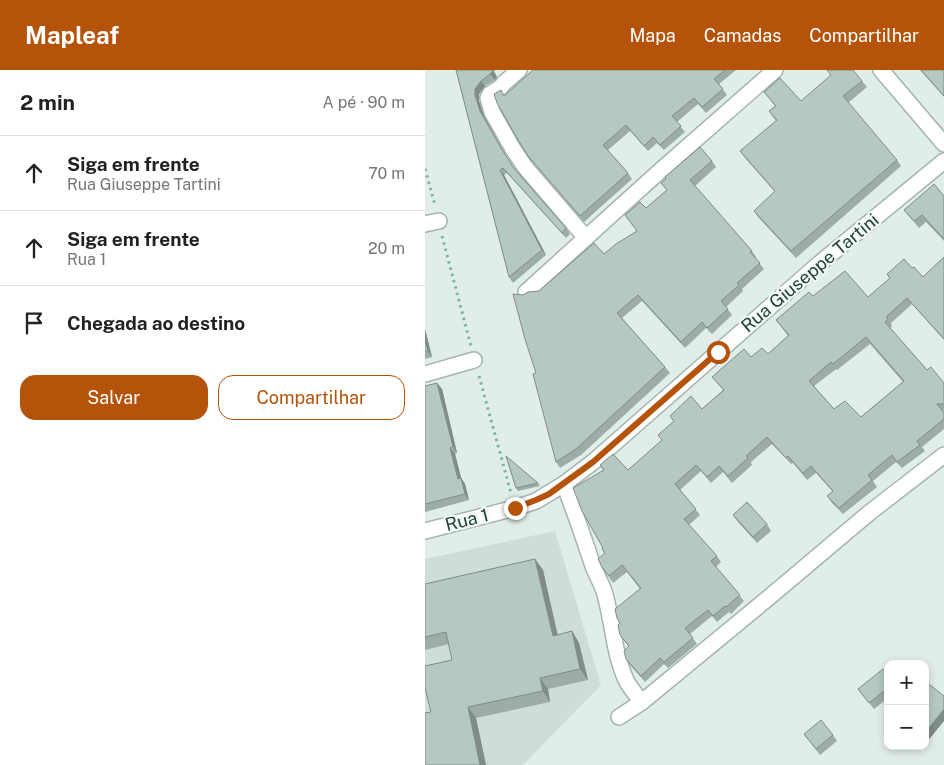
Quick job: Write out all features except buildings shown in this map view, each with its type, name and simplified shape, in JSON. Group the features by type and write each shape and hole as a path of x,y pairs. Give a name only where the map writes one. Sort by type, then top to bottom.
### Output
{"street":[{"path":"526,292 718,118 775,70"},
{"path":"881,70 944,144"},
{"path":"517,71 501,87 490,94 489,101 493,116 525,167 586,238"},
{"name":"Rua Giuseppe Tartini","path":"564,484 593,462 813,270 944,161"},
{"path":"425,374 474,360"},
{"path":"619,717 642,702 869,513 944,455"},
{"path":"564,484 604,591 615,648 626,681 642,702"},
{"name":"Rua 1","path":"425,531 515,508 536,500 564,484"}],"path":[{"path":"425,169 432,222 474,360 515,508"}],"shaded area":[{"path":"555,531 601,685 523,765 425,765 425,559"}],"route":[{"path":"515,508 549,494 593,462 718,352"}]}
